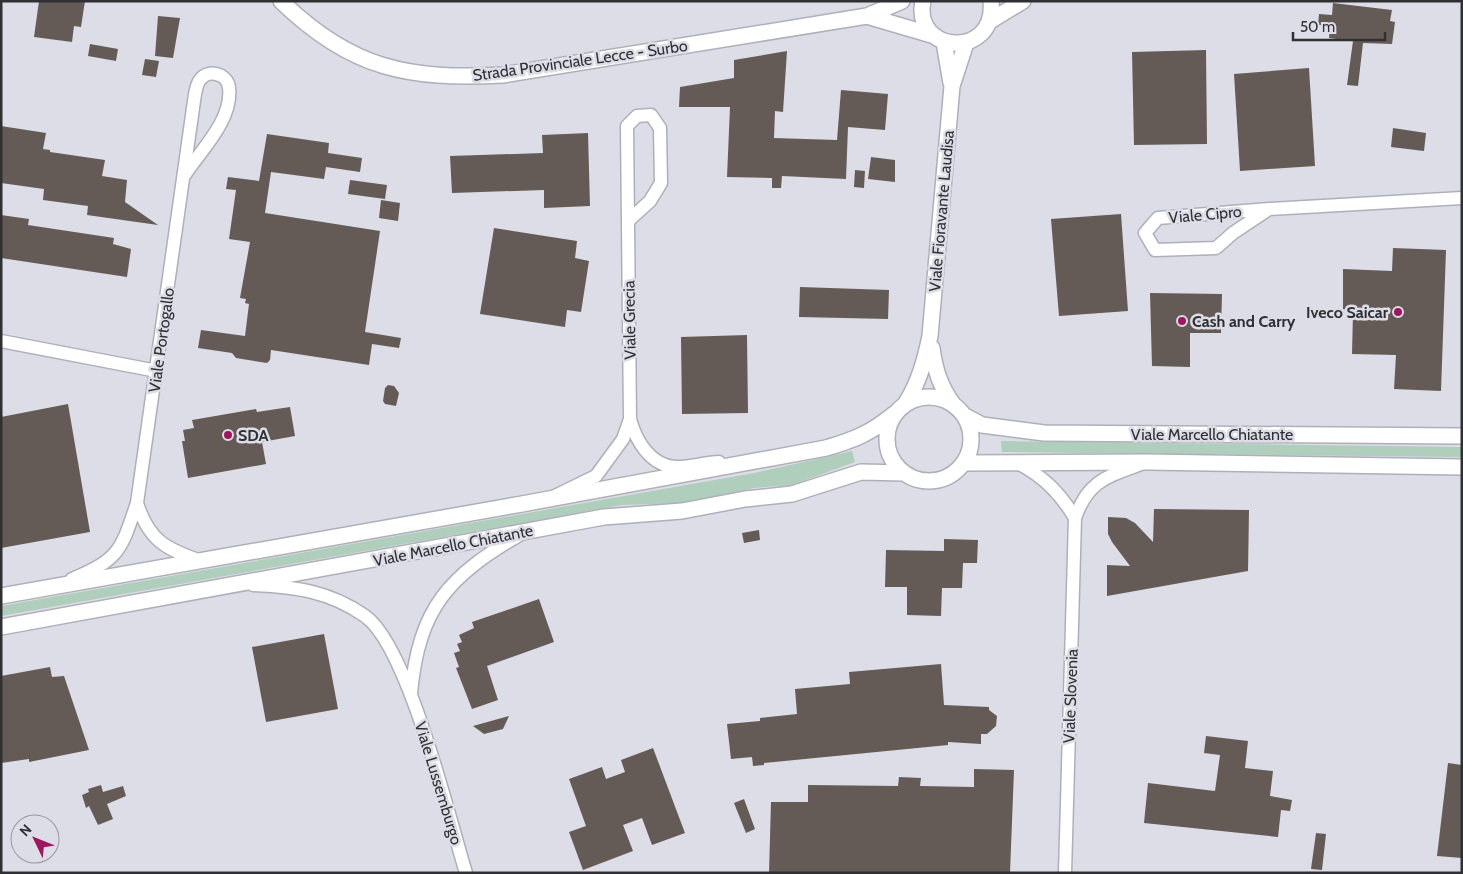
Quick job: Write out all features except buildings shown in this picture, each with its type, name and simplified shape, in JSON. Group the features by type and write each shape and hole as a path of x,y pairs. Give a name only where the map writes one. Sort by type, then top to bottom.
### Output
{"street":[{"name":"Strada Provinciale Lecce - Surbo","path":"281,1 302,21 332,43 361,58 396,70 431,76 464,77 503,75 867,16 902,1"},
{"name":"Viale Fioravante Laudisa","path":"923,1 923,18 939,39 952,86"},
{"path":"990,21 991,1"},
{"path":"966,42 984,30 990,21 1023,1"},
{"name":"Strada Provinciale Lecce - Surbo","path":"867,16 955,44 966,42"},
{"name":"Viale Fioravante Laudisa","path":"906,403 915,389 923,367 930,336 952,86 966,42"},
{"name":"Viale Portogallo","path":"55,587 96,569 114,558 123,542 137,503 194,94 200,79 208,74 218,74 225,78 229,87 223,118 184,176"},
{"name":"Viale Grecia","path":"628,221 650,201 661,183 660,128 651,115 637,116 627,126 630,419 634,437 658,462 676,467 712,462 753,462"},
{"name":"Viale Cipro","path":"1269,209 1216,248 1155,250 1145,233 1158,218 1269,209 1462,198"},
{"name":"Viale Fioravante Laudisa","path":"930,336 934,366 942,388 953,404"},
{"path":"1,341 157,370"},
{"name":"Viale Marcello Chiatante","path":"1,596 826,448 854,440 872,431 906,403 930,396 953,404 965,416 982,425 1044,433 1462,436"},
{"name":"Viale Marcello Chiatante","path":"894,414 888,426 886,439 888,452 894,464 904,474 916,480 942,479 954,473 963,463 1147,462 1462,467"},
{"path":"963,463 969,452 971,440 970,427 965,416"},
{"name":"Viale Grecia","path":"549,499 596,476 624,439 630,419"},
{"name":"Viale Slovenia","path":"1065,873 1075,518 1081,500 1093,486 1106,477 1147,462"},
{"path":"1018,463 1038,474 1052,486 1062,496 1075,518"},
{"name":"Viale Marcello Chiatante","path":"1,627 604,517 682,511 745,499 792,494 861,472 904,474"},
{"path":"137,503 147,528 161,544 172,552 201,561"},
{"name":"Viale Lussemburgo","path":"411,694 413,668 434,607 470,567 526,532"},
{"name":"Viale Lussemburgo","path":"243,584 303,588 344,603 367,617 386,639 411,694 466,873"}],"green space":[{"path":"1001,441 1462,447 1462,457 1002,452"},
{"path":"852,451 855,462 792,485 754,488 683,503 622,505 1,616 1,606 754,473"}],"place":[{"name":"Iveco Saicar","path":"1398,312"},
{"name":"Cash and Carry","path":"1182,321"},
{"name":"SDA","path":"228,435"}]}
